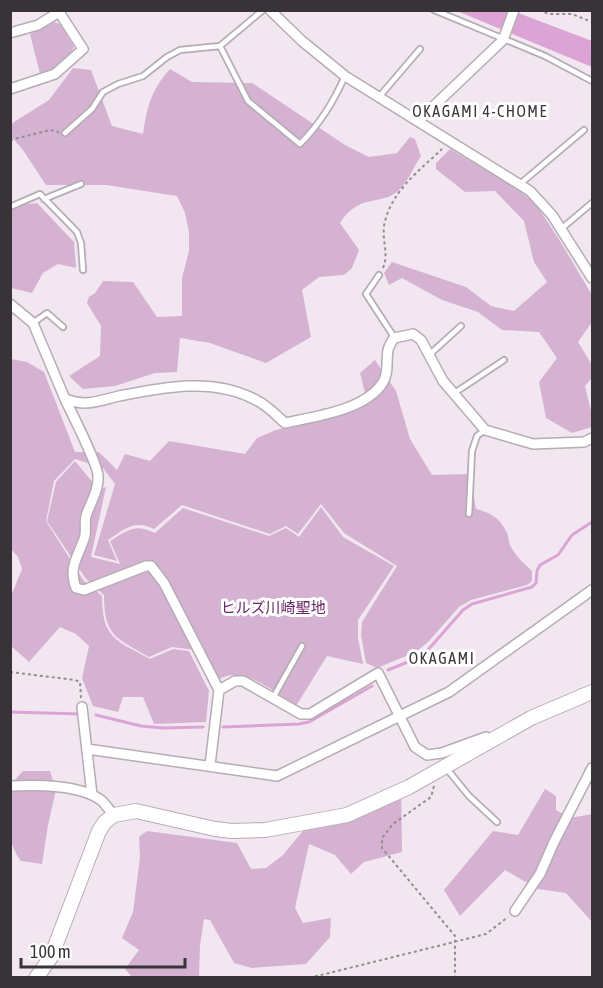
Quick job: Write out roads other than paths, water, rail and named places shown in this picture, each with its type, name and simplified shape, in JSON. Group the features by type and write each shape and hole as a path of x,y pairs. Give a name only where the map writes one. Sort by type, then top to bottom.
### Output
{"street":[{"path":"270,10 308,47 345,76 520,184 540,200 592,277"},
{"path":"418,121 504,38 514,10"},
{"path":"10,33 38,25 59,12 83,49 55,74 10,89"},
{"path":"10,303 33,323 98,474 97,490 85,518 85,537 76,554 72,579 76,588 84,590 151,566 164,583 219,690 210,765"},
{"path":"65,399 80,404 136,392 196,384 234,390 270,410 285,423 344,409 372,394 386,376 388,349 394,338 413,334 418,337 443,381 485,430 533,444 584,442 592,438"},
{"path":"87,749 277,776 449,692 592,590"},
{"path":"219,690 235,681 243,681 301,714 310,714 378,673 415,747 427,755 442,753 488,736 491,741"},
{"path":"36,978 51,957 99,831 114,815 136,811 214,829 265,830 347,815 388,798 432,775 531,718 592,692"},
{"path":"82,707 92,795"},
{"path":"515,911 540,874 558,833 592,768"},
{"path":"10,786 55,785 92,795 102,801 114,815"}],"lane":[{"path":"65,133 92,109 103,92 118,84 143,76 180,50 220,46 263,10"},
{"path":"434,10 545,56 592,81"},
{"path":"220,46 248,101 300,144 312,132 335,99 345,76"},
{"path":"379,97 420,49"},
{"path":"520,184 584,130"},
{"path":"44,199 81,184"},
{"path":"10,207 40,194 78,232 83,270"},
{"path":"561,229 592,203"},
{"path":"379,275 366,294 394,338"},
{"path":"33,323 47,313 63,327"},
{"path":"429,355 461,326"},
{"path":"453,394 504,360"},
{"path":"469,514 472,451 477,436 485,430"},
{"path":"273,698 302,646"},
{"path":"445,767 497,822"}],"waterway":[{"path":"388,670 420,657 463,610 472,604 532,587 536,583 540,565 558,555 572,535 592,522"},
{"path":"223,727 309,722 372,686"},
{"path":"10,712 81,714"},
{"path":"96,715 141,726 203,727"}],"district":[{"name":"OKAGAMI 4-CHOME","path":"480,111"},
{"name":"OKAGAMI","path":"442,658"}],"park label":[{"name":"ヒルズ川崎聖地","path":"273,608"}]}
